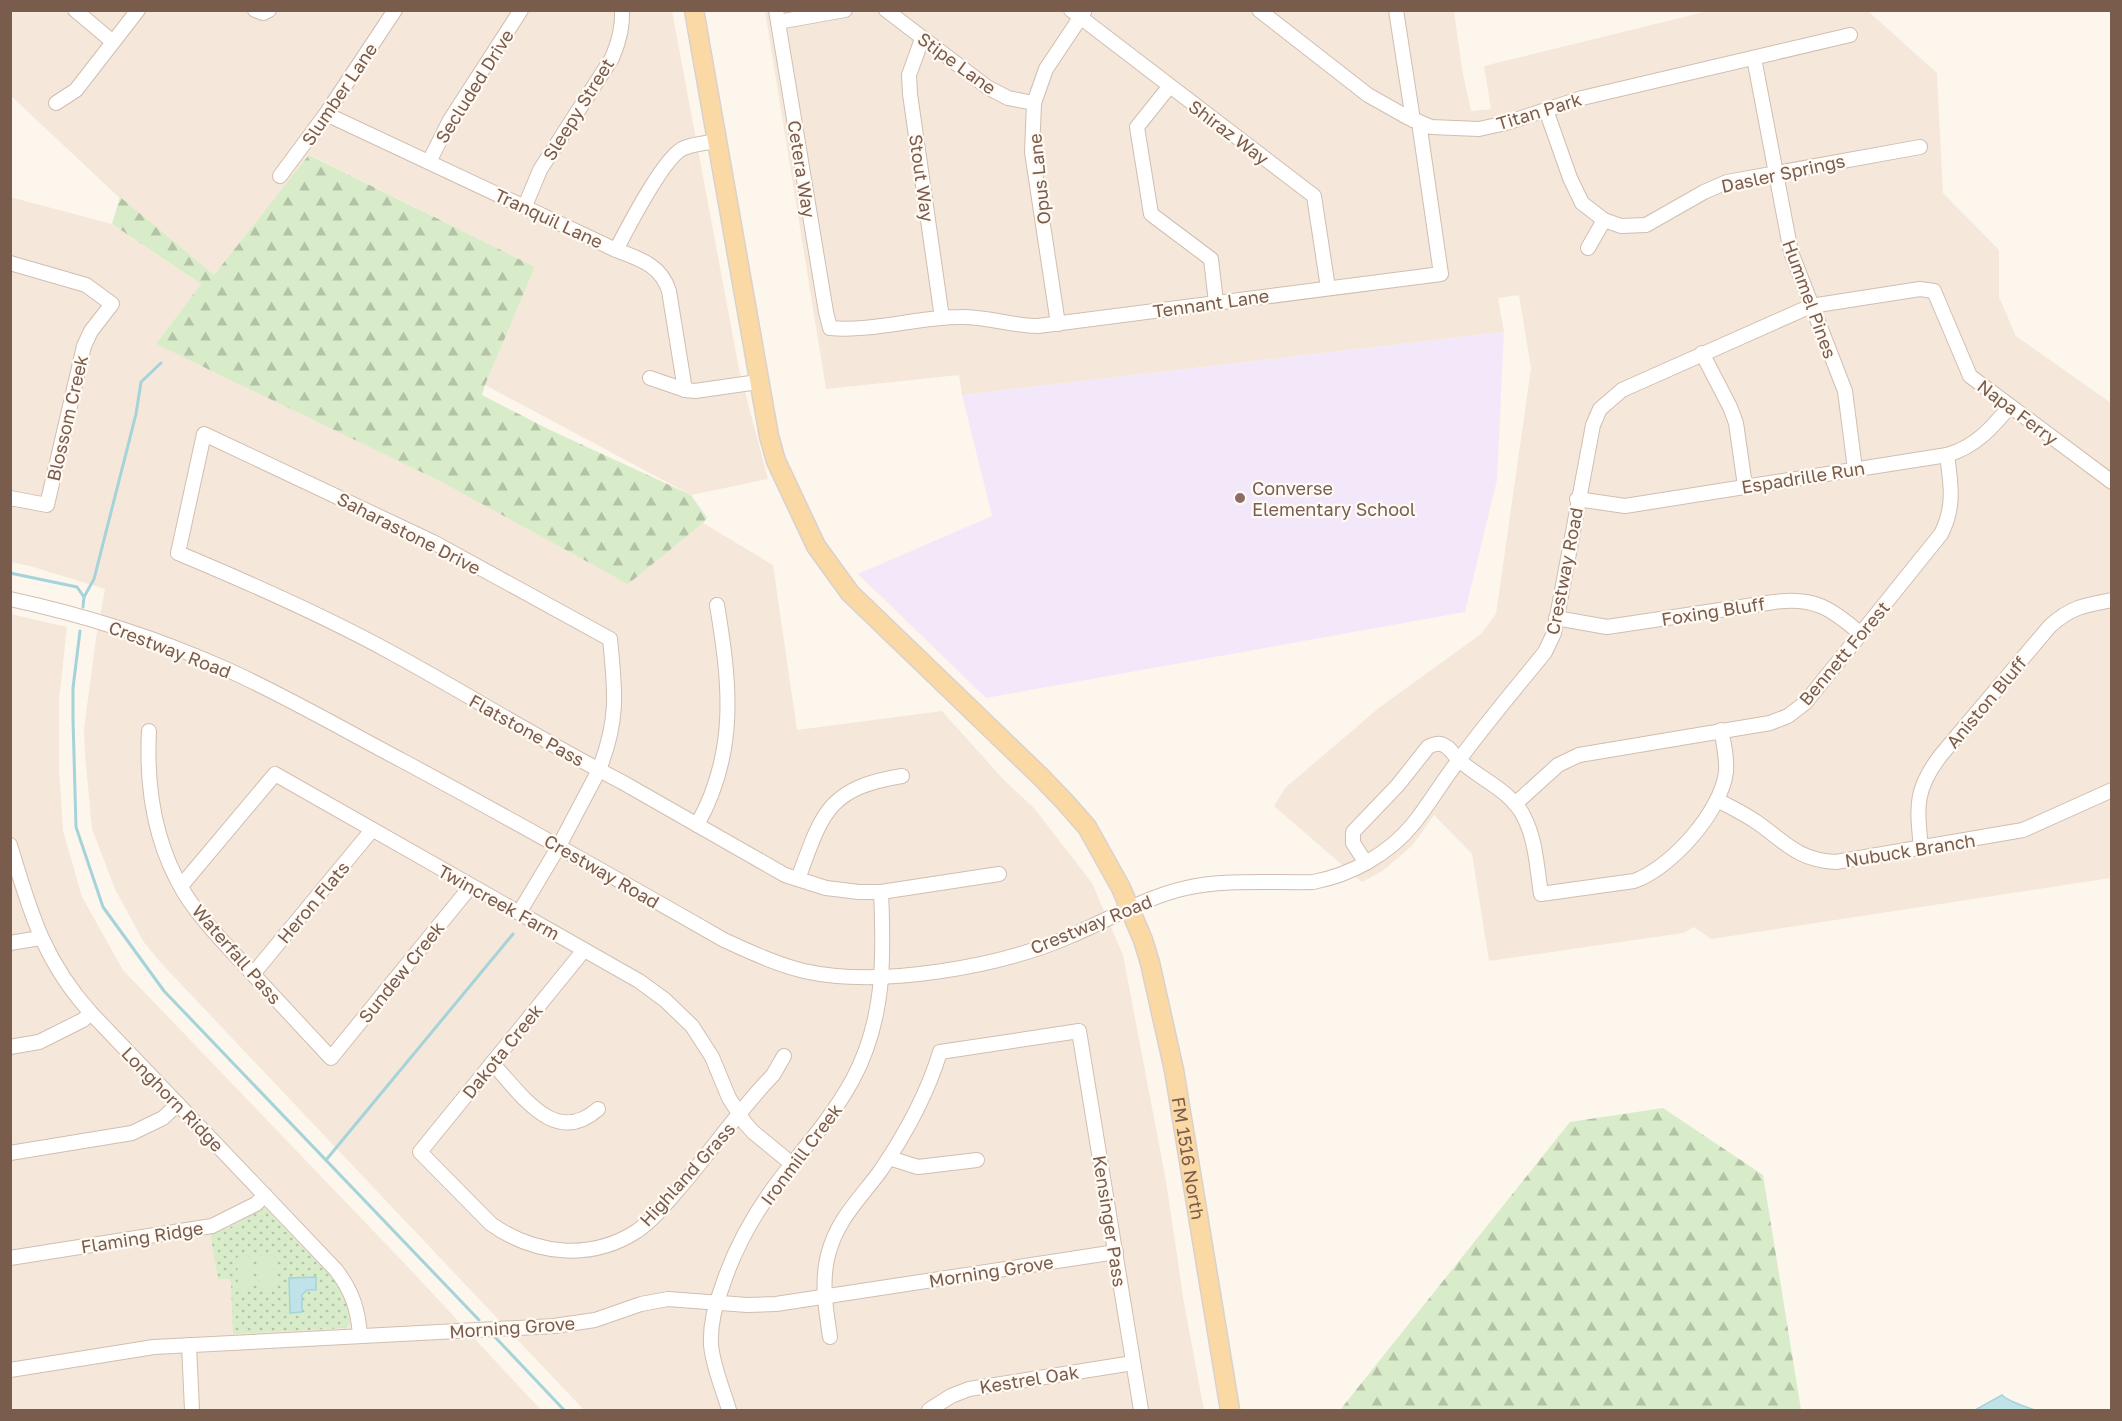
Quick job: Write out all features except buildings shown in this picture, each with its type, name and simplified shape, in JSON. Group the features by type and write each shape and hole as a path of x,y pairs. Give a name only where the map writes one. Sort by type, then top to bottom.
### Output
{"main road":[{"name":"FM 1516 North","path":"694,10 768,436 776,460 816,546 850,593 1034,769 1087,827 1130,909 1150,963 1174,1070 1230,1410"}],"street":[{"path":"75,10 113,42"},
{"path":"56,103 76,90 138,10"},
{"name":"Slumber Lane","path":"280,176 326,114 395,10"},
{"name":"Secluded Drive","path":"429,162 450,120 521,10"},
{"name":"Sleepy Street","path":"525,206 540,170 612,58 620,39 622,10"},
{"path":"777,16 845,10"},
{"name":"Stipe Lane","path":"886,10 999,94 1034,103"},
{"name":"Titan Park","path":"1259,10 1368,95 1431,127 1479,129 1506,123 1582,98 1850,35"},
{"path":"1396,10 1416,121"},
{"name":"Shiraz Way","path":"1079,13 1169,87 1314,196 1328,288"},
{"name":"Opus Lane","path":"1058,324 1032,152 1034,103 1046,69 1079,13"},
{"name":"Cetera Way","path":"777,16 830,327"},
{"name":"Stout Way","path":"922,39 909,75 910,94 942,318"},
{"name":"Hummel Pines","path":"1754,58 1791,252 1845,391 1855,469"},
{"path":"1169,87 1137,127 1151,214 1211,259 1216,302"},
{"name":"Dasler Springs","path":"1546,110 1570,178 1582,203 1604,220 1621,226 1646,225 1718,185 1774,172 1920,147"},
{"name":"Tranquil Lane","path":"326,114 616,250 646,261 659,271 666,282 685,390"},
{"name":"Tennant Lane","path":"830,327 849,330 942,318 975,317 1018,326 1058,324 1441,274 1416,121"},
{"path":"616,250 639,206 673,156 682,148 717,141"},
{"path":"1588,249 1604,220"},
{"name":"Blossom Creek","path":"10,263 86,285 112,304 91,331 84,346 47,505 10,498"},
{"name":"Crestway Road","path":"10,599 104,623 171,646 227,670 347,731 559,846 724,940 757,956 806,971 837,976 881,978 931,972 1012,956 1066,938 1130,909 1185,888 1212,884 1313,882 1329,879 1366,863 1395,843 1414,823 1459,760 1545,652 1554,633 1577,499 1593,424 1600,409 1622,390 1811,306 1920,289 1934,291"},
{"name":"Napa Ferry","path":"1934,291 1970,376 2112,482"},
{"path":"1702,353 1736,423 1745,486"},
{"path":"650,378 685,390 710,390 758,382"},
{"name":"Espadrille Run","path":"1577,499 1625,506 1947,455 1970,446 1988,432 2010,406"},
{"name":"Saharastone Drive","path":"204,434 433,542 610,639 615,715 608,748 599,770"},
{"name":"Flatstone Pass","path":"204,434 178,553 332,622 392,652 697,825 798,879 826,888 880,892 999,873"},
{"name":"Bennett Forest","path":"1515,804 1558,765 1579,755 1770,723 1796,710 1861,634 1936,541 1945,526 1952,494 1947,455"},
{"name":"Foxing Bluff","path":"1556,618 1607,627 1797,600 1815,603 1832,610 1861,634"},
{"name":"Aniston Bluff","path":"1921,848 1918,801 1924,778 1941,755 2050,626 2077,607 2112,600"},
{"path":"697,825 718,771 727,723 727,664 717,605"},
{"path":"1366,863 1353,843 1353,832 1398,785 1428,747 1441,744 1515,804 1523,814 1531,834 1540,894 1634,882 1646,877 1679,852 1717,800 1726,771 1721,730"},
{"name":"Waterfall Pass","path":"149,731 149,785 156,823 181,886 218,936 330,1058"},
{"path":"519,913 559,846 599,770"},
{"name":"Twincreek Farm","path":"181,886 274,774 639,981 682,1015 712,1057 729,1098 740,1115 753,1132 792,1164"},
{"path":"798,879 817,828 831,807 859,786 875,780 902,776"},
{"name":"Nubuck Branch","path":"1717,800 1751,818 1796,852 1812,859 1846,861 2023,830 2112,790"},
{"name":"Heron Flats","path":"253,974 372,830"},
{"name":"Longhorn Ridge","path":"10,845 40,938 63,979 91,1012 346,1282 356,1306 360,1335"},
{"name":"Sundew Creek","path":"330,1058 471,886"},
{"name":"Ironmill Creek","path":"729,1410 713,1356 711,1336 716,1303 727,1270 751,1222 792,1164 828,1120 854,1077 875,1016 881,978 884,949 880,892"},
{"path":"10,943 40,938"},
{"name":"Dakota Creek","path":"420,1152 584,950"},
{"path":"10,1047 39,1042 83,1020 91,1012"},
{"name":"Kensinger Pass","path":"889,1158 925,1094 940,1052 1079,1031 1141,1410"},
{"name":"Highland Grass","path":"420,1152 491,1224 505,1233 537,1246 566,1252 602,1247 647,1223 665,1205 772,1075 784,1056"},
{"path":"492,1063 547,1119 573,1123 590,1116 598,1109"},
{"path":"10,1153 132,1133 163,1118 178,1104"},
{"path":"830,1337 825,1297 828,1254 845,1214 889,1158 918,1167 977,1160"},
{"name":"Flaming Ridge","path":"10,1258 212,1226 256,1204 265,1195"},
{"name":"Morning Grove","path":"10,1370 154,1347 554,1326 596,1320 662,1300 687,1299 716,1303 776,1304 1116,1252"},
{"path":"189,1345 192,1410"},
{"name":"Kestrel Oak","path":"929,1410 951,1396 969,1389 1133,1363"}],"shaded area":[{"path":"10,11 672,11 739,369 768,479 691,495 485,385 535,267 310,155 214,275 141,218 11,96"},
{"path":"765,11 1454,11 1462,69 1471,111 1491,109 1484,66 1708,11 1868,11 1937,73 1943,193 1999,250 1999,297 2016,336 2111,403 2111,878 1711,939 1694,927 1683,933 1489,961 1472,854 1434,815 1412,846 1381,872 1362,882 1274,806 1285,788 1380,707 1481,634 1496,614 1531,368 1519,295 1498,298 1504,332 962,395 959,375 826,389"},
{"path":"10,197 112,224 201,284 156,344 365,442 495,508 628,583 703,523 773,565 797,730 942,711 1003,779 1034,808 1092,883 1123,955 1166,1181 1184,1303 1204,1410 584,1410 161,963 143,941 115,889 92,829 84,729 105,589 11,562"},
{"name":"Converse Elementary School","path":"1504,332 1497,480 1465,612 986,698 858,574 992,516 962,395"},
{"path":"11,614 67,627 59,700 59,768 63,831 82,897 123,970 408,1267 541,1410 11,1410"}],"green space":[{"path":"309,155 535,267 482,395 548,429 691,495 707,518 703,523 628,584 442,482 156,344 201,284 112,224 120,197 214,275"},
{"path":"1663,1108 1763,1175 1801,1410 1340,1410 1570,1122"},
{"path":"265,1207 337,1284 348,1304 349,1326 233,1334 231,1283 229,1279 218,1279 210,1232 229,1228"},
{"path":"274,1255 275,1288 260,1289 259,1256"},
{"path":"252,1256 253,1289 238,1289 237,1257"}],"water":[{"path":"316,1277 316,1290 307,1290 302,1295 302,1312 290,1313 289,1278"},
{"path":"2002,1395 2012,1402 2035,1410 1975,1410"}],"waterway":[{"path":"84,597 94,579 136,414 141,382 161,363"},
{"path":"10,573 77,587 84,597 83,607"},
{"path":"80,631 73,688 76,827 103,907 164,991 479,1320"},
{"path":"326,1160 513,934"},
{"path":"495,1337 564,1410"}],"place":[{"name":"Converse Elementary School","path":"1240,498"}]}
